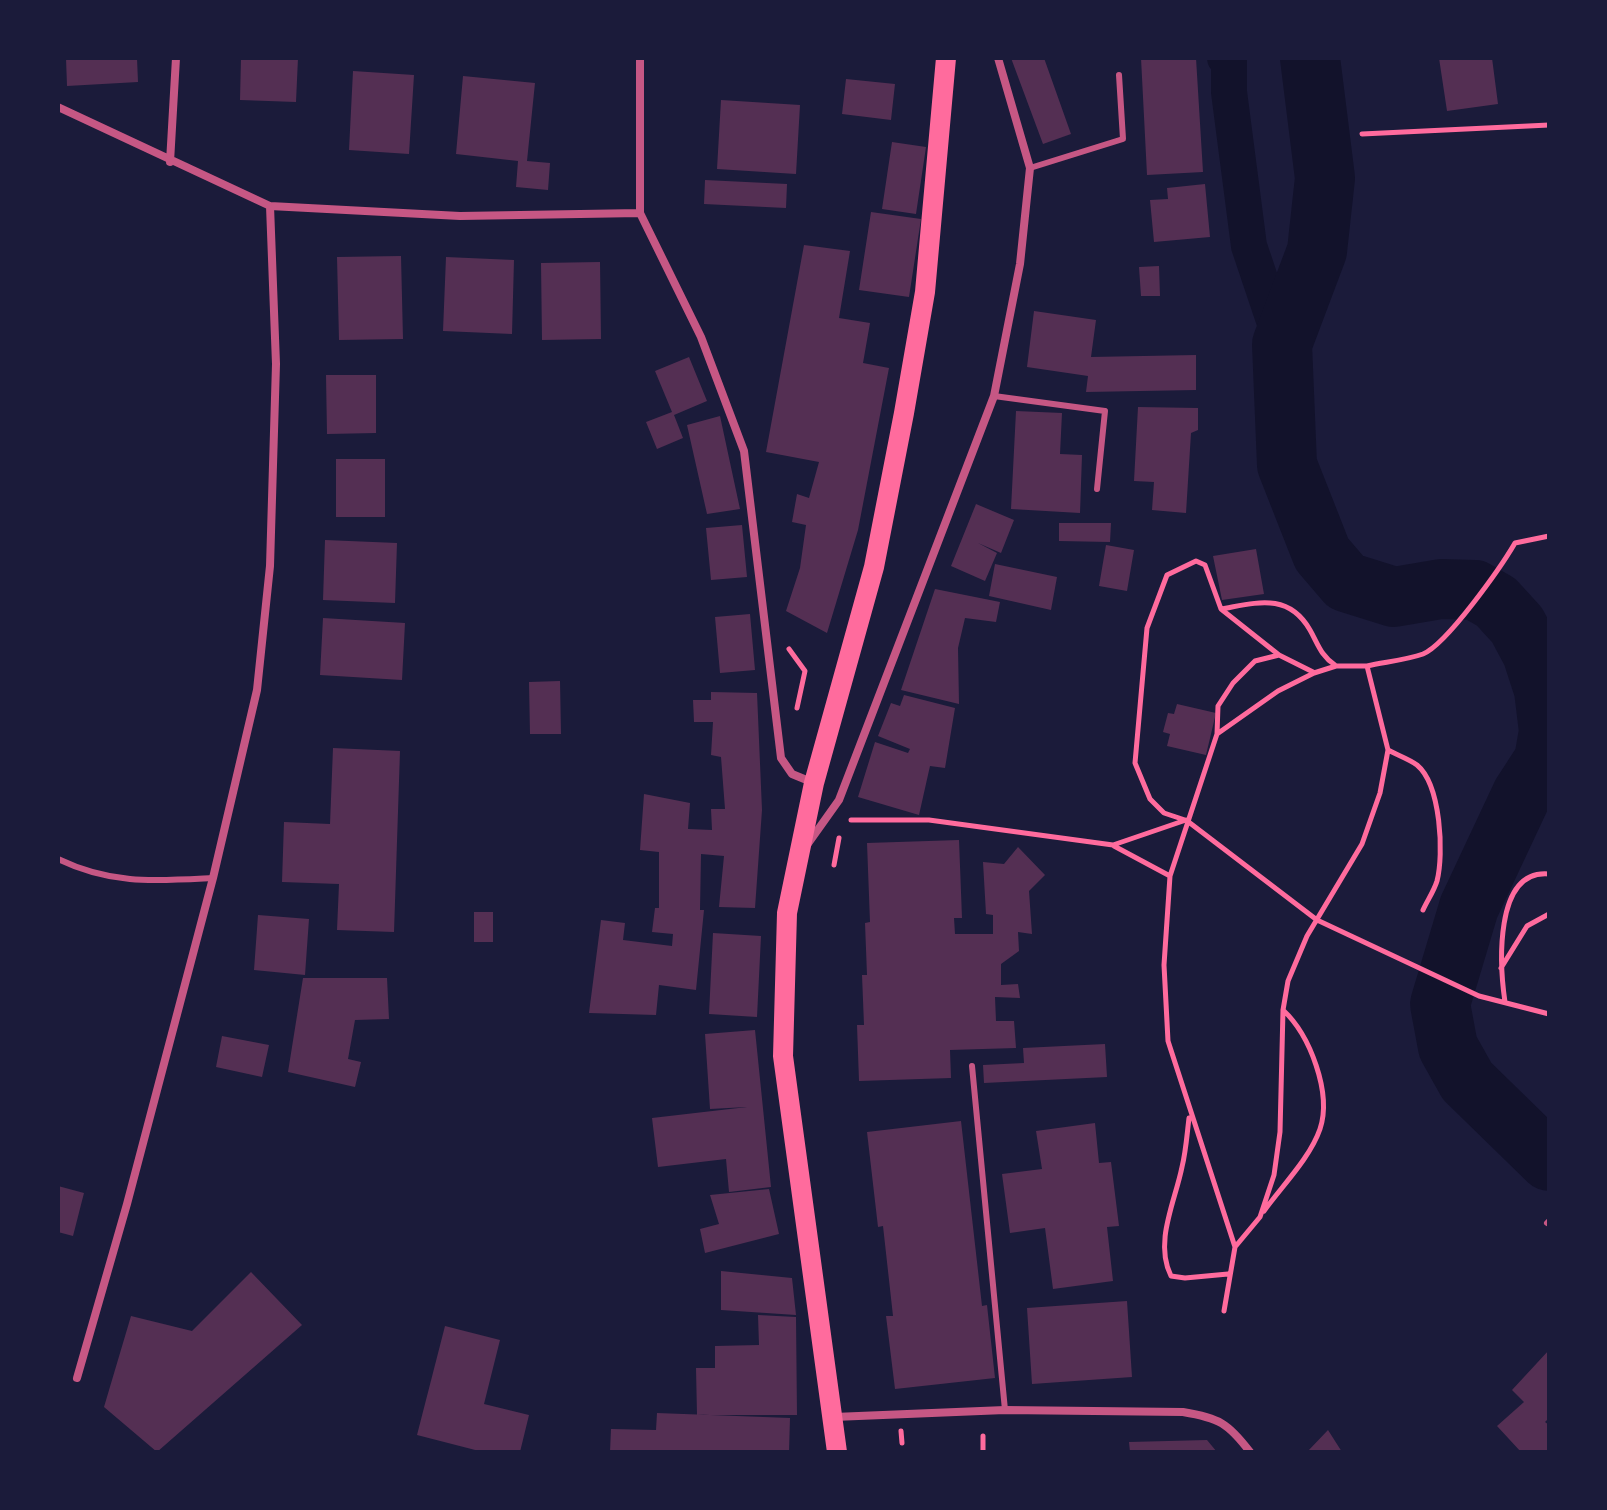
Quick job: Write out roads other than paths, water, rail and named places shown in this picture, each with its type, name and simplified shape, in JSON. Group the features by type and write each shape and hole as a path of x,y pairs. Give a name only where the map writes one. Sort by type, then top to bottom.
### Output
{"main road":[{"path":"837,1452 783,1056 787,913 795,862 814,783 858,634 904,413 925,292 946,58"}],"street":[{"path":"170,162 176,58"},
{"path":"640,58 640,213 701,337 744,451 781,758 792,774 814,783"},
{"path":"795,862 839,800 994,396 1020,264 1030,168 998,58"},
{"path":"58,107 170,162 270,206 460,216 640,213"},
{"path":"77,1378 127,1204 213,878 257,690 270,566 276,364 270,206"},
{"path":"832,1417 1005,1410 1183,1412 1210,1416 1231,1427 1250,1452"}],"lane":[{"path":"1030,168 1123,139 1119,75"},
{"path":"994,396 1105,411 1097,489"},
{"path":"58,859 87,873 137,882 213,878"},
{"path":"972,1066 1005,1410"}],"waterway":[{"path":"1225,58 1229,60 1229,92 1249,246 1282,344"},
{"path":"1310,58 1325,178 1317,251 1282,344 1287,465 1322,554 1346,582 1394,597 1441,589 1475,590 1496,602 1517,625 1532,653 1544,690 1549,731 1544,760 1522,794 1469,907 1440,1004 1448,1047 1467,1081 1549,1161"}]}
